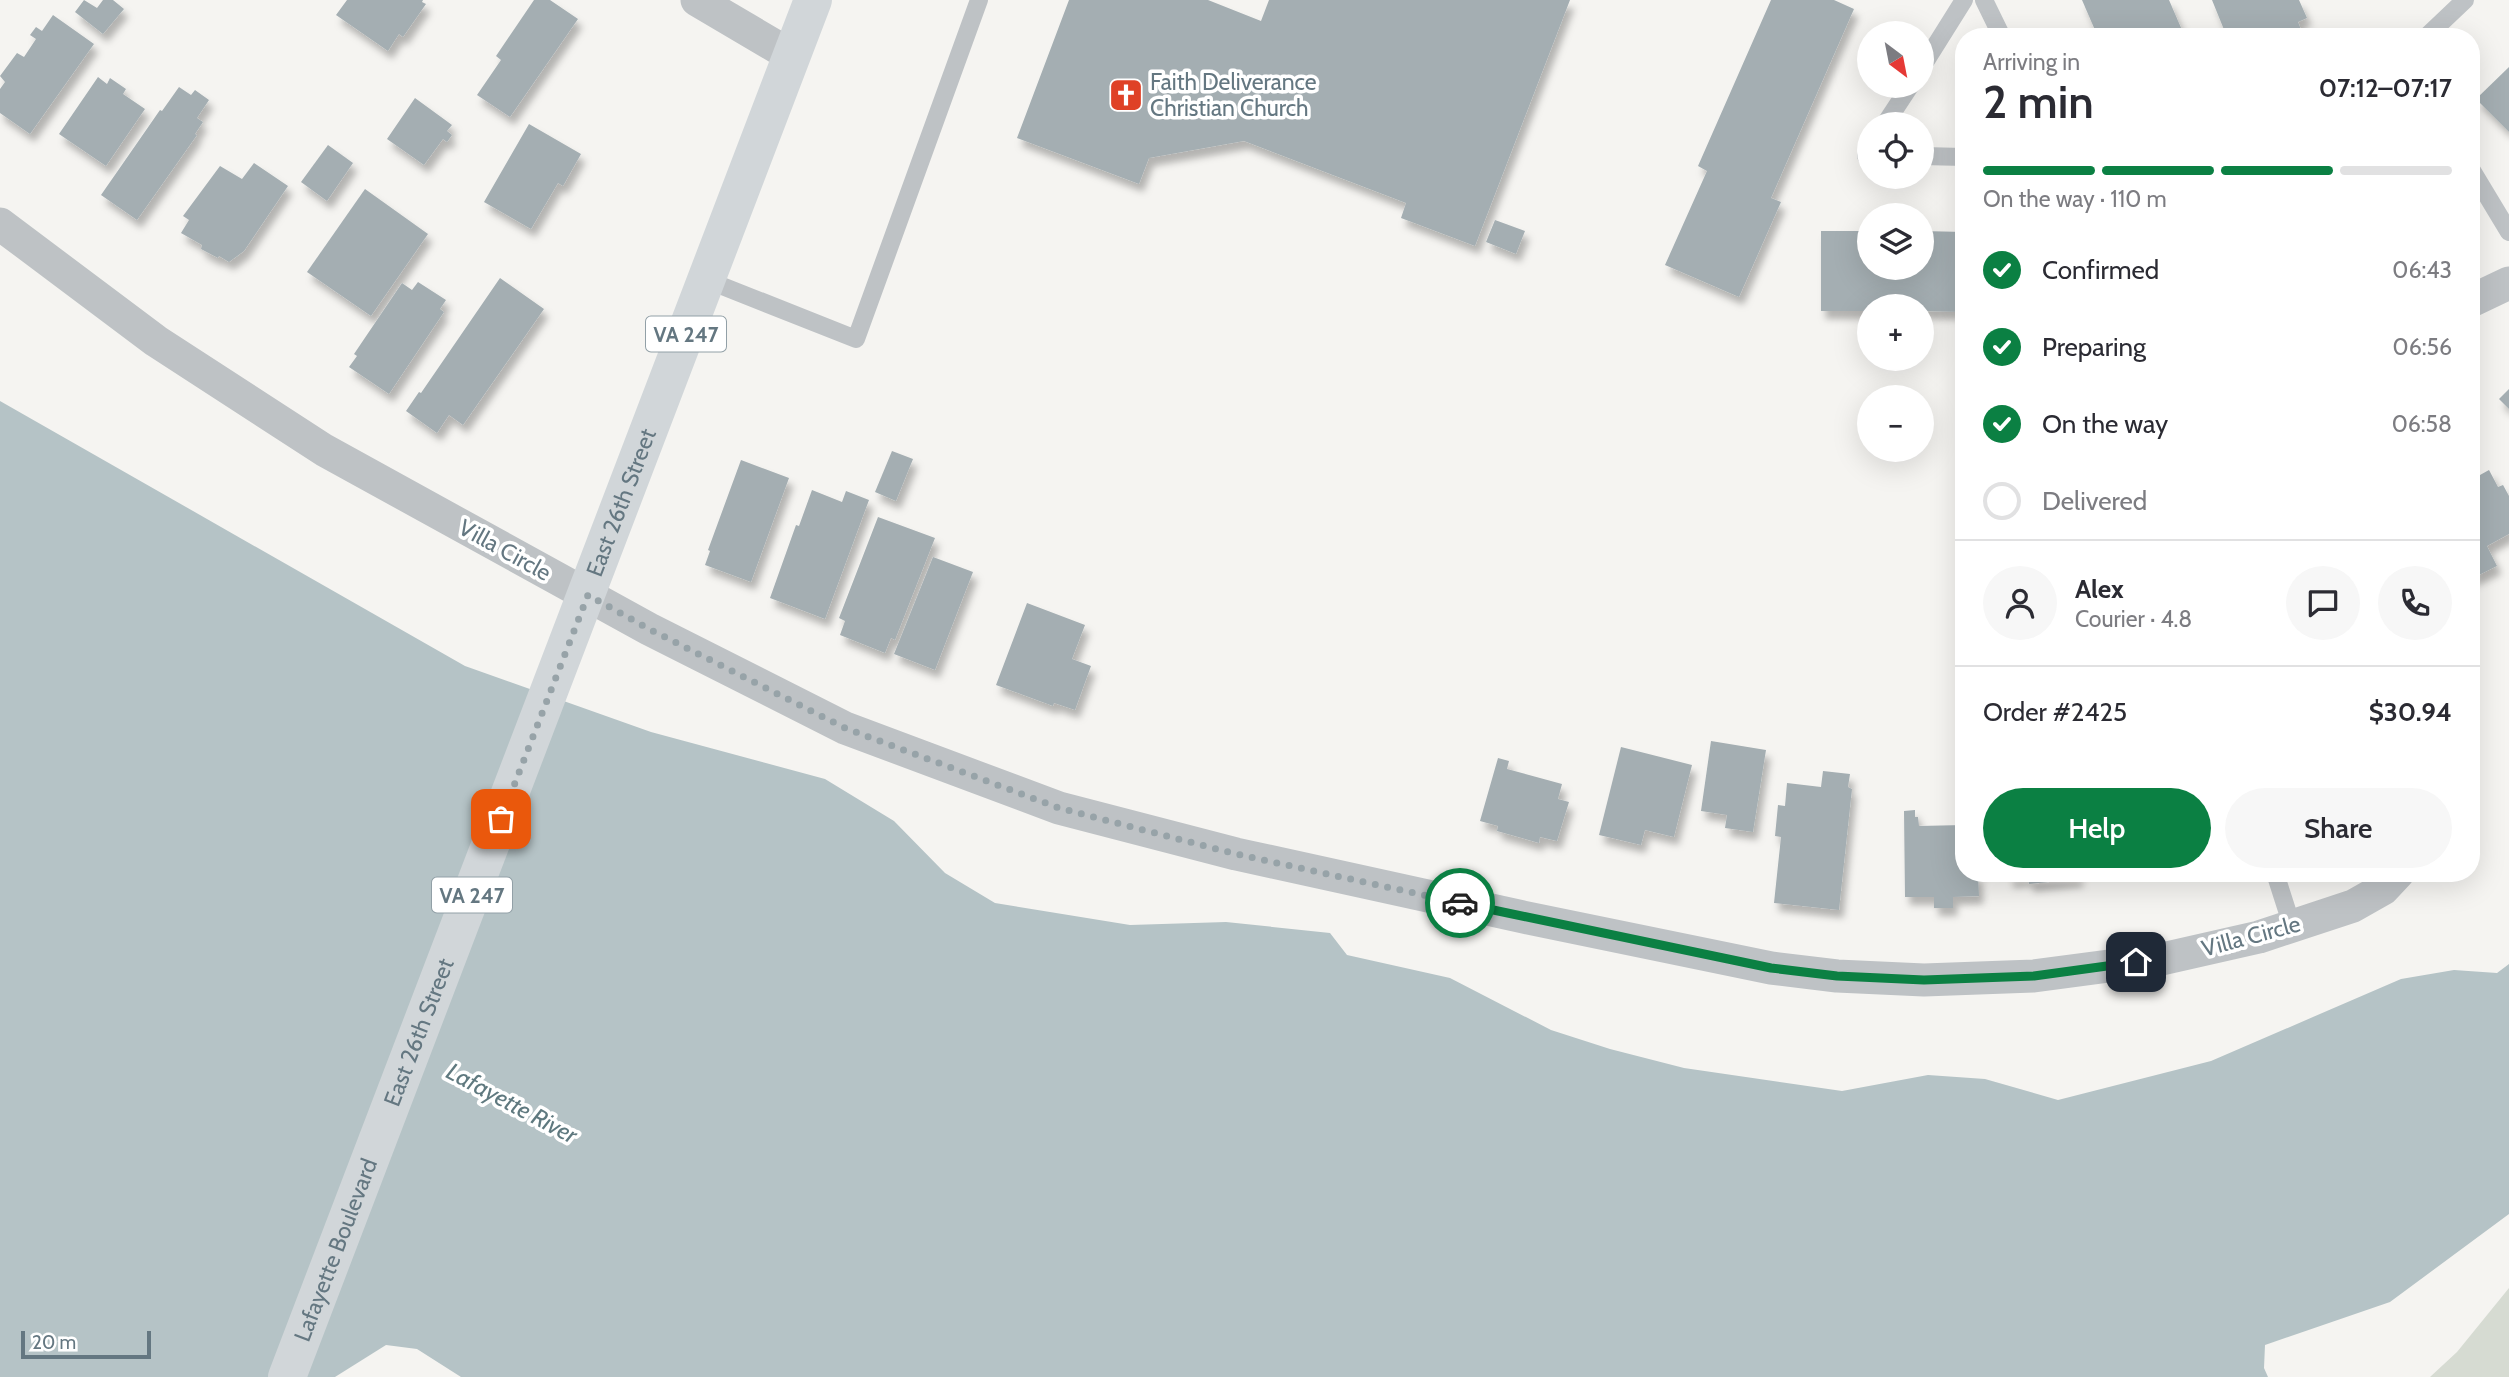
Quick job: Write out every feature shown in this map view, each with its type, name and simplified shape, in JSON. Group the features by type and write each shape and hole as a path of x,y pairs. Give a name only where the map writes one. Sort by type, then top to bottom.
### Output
{"main road":[{"name":"East 26th Street","path":"385,1122 813,0"},
{"name":"Lafayette Boulevard","path":"287,1377 385,1122"}],"street":[{"path":"697,0 792,56"},
{"name":"Villa Circle","path":"0,224 156,341 324,450 649,629 845,728 1059,808 1236,854 1523,917 1771,968 1837,976 1924,980 2034,976 2162,959 2259,937 2353,906 2383,890 2390,882"},
{"path":"2480,298 2509,283"}],"lane":[{"path":"707,280 856,339 979,0"},
{"path":"1934,48 1964,0"},
{"path":"1984,0 1998,28"},
{"path":"2435,28 2465,0"},
{"path":"1934,156 1955,157"},
{"path":"2480,184 2509,232"},
{"path":"2278,882 2292,926"}],"shaded area":[{"path":"2509,1288 2509,1377 2430,1377 2457,1352"}],"water":[{"name":"Lafayette River","path":"0,401 465,666 651,732 825,779 894,821 945,873 995,903 1130,925 1226,922 1330,933 1347,955 1450,978 1551,1030 1684,1068 1842,1091 1928,1075 1985,1079 2058,1100 2211,1061 2401,979 2454,970 2497,973 2509,964 2509,1214 2390,1302 2265,1345 2264,1368 2268,1377 461,1377 417,1349 386,1345 335,1377 0,1377"}],"building":[{"path":"84,0 97,8 103,0 113,0 124,9 103,34 75,12"},
{"path":"347,0 423,0 426,4 403,37 399,34 388,51 336,15"},
{"path":"534,0 550,0 578,19 510,117 477,95 501,60 496,56"},
{"path":"1069,0 1208,0 1261,21 1269,0 1570,0 1475,246 1401,218 1406,203 1244,141 1149,158 1139,184 1017,138"},
{"path":"1771,0 1834,0 1854,9 1771,198 1781,202 1739,297 1665,265 1707,171 1698,166"},
{"path":"2082,0 2169,0 2181,28 2094,28"},
{"path":"2212,0 2299,0 2307,18 2298,22 2300,28 2223,28"},
{"path":"53,15 94,44 30,134 0,113 0,89 5,82 0,76 17,53 24,57 36,39 30,35 36,27 42,31"},
{"path":"2509,67 2509,132 2480,103 2480,95"},
{"path":"98,77 107,84 110,78 126,89 123,94 145,109 106,166 59,134"},
{"path":"179,87 191,95 195,90 209,100 197,118 203,122 195,134 197,135 137,220 101,195"},
{"path":"415,98 452,125 447,131 452,135 447,142 443,139 424,165 387,139"},
{"path":"529,124 581,154 563,186 558,183 531,229 484,202"},
{"path":"328,145 353,163 327,201 301,182"},
{"path":"254,163 288,186 244,251 229,262 201,249 202,245 181,233 189,220 183,216 220,166 242,179"},
{"path":"365,189 428,234 371,316 307,272"},
{"path":"1495,220 1525,231 1516,254 1486,242"},
{"path":"1821,231 1857,231 1857,280 1934,280 1934,231 1955,232 1955,312 1934,311 1934,294 1857,294 1857,311 1821,311"},
{"path":"500,278 544,309 463,425 449,415 437,433 406,411"},
{"path":"418,282 446,300 440,309 444,312 389,394 349,367 357,356 354,354 402,283 412,290"},
{"path":"2509,389 2509,409 2499,399"},
{"path":"892,451 913,459 896,501 875,492"},
{"path":"741,460 789,478 751,582 705,565"},
{"path":"2489,470 2498,487 2503,485 2509,496 2509,534 2487,546 2497,566 2480,574 2480,475"},
{"path":"812,490 842,502 846,491 869,500 825,619 770,598 796,525 799,526"},
{"path":"878,517 935,538 895,640 891,638 885,653 840,635 845,621 839,618"},
{"path":"933,557 973,572 935,670 894,654"},
{"path":"1027,603 1085,625 1072,659 1091,666 1075,710 1054,703 1053,706 996,685"},
{"path":"1711,741 1766,750 1753,832 1725,828 1727,815 1701,811"},
{"path":"1621,747 1692,765 1674,837 1645,830 1641,845 1599,835"},
{"path":"1498,758 1509,761 1507,769 1562,784 1558,799 1569,802 1557,841 1540,837 1539,843 1497,831 1498,826 1480,821"},
{"path":"1823,771 1850,774 1848,787 1852,789 1839,910 1774,903 1781,837 1775,836 1778,805 1785,806 1787,783 1821,787"},
{"path":"1915,810 1919,826 1955,825 1955,882 1978,882 1979,896 1953,897 1953,908 1934,908 1934,897 1905,897 1904,811"}],"way so far":[{"path":"501,819 588,595 649,629 845,728 1059,808 1236,854 1460,903"}],"place":[{"name":"Faith Deliverance Christian Church","path":"1126,95"}],"route":[{"path":"1460,903 1771,968 1837,976 1924,980 2034,976 2136,962"}]}
